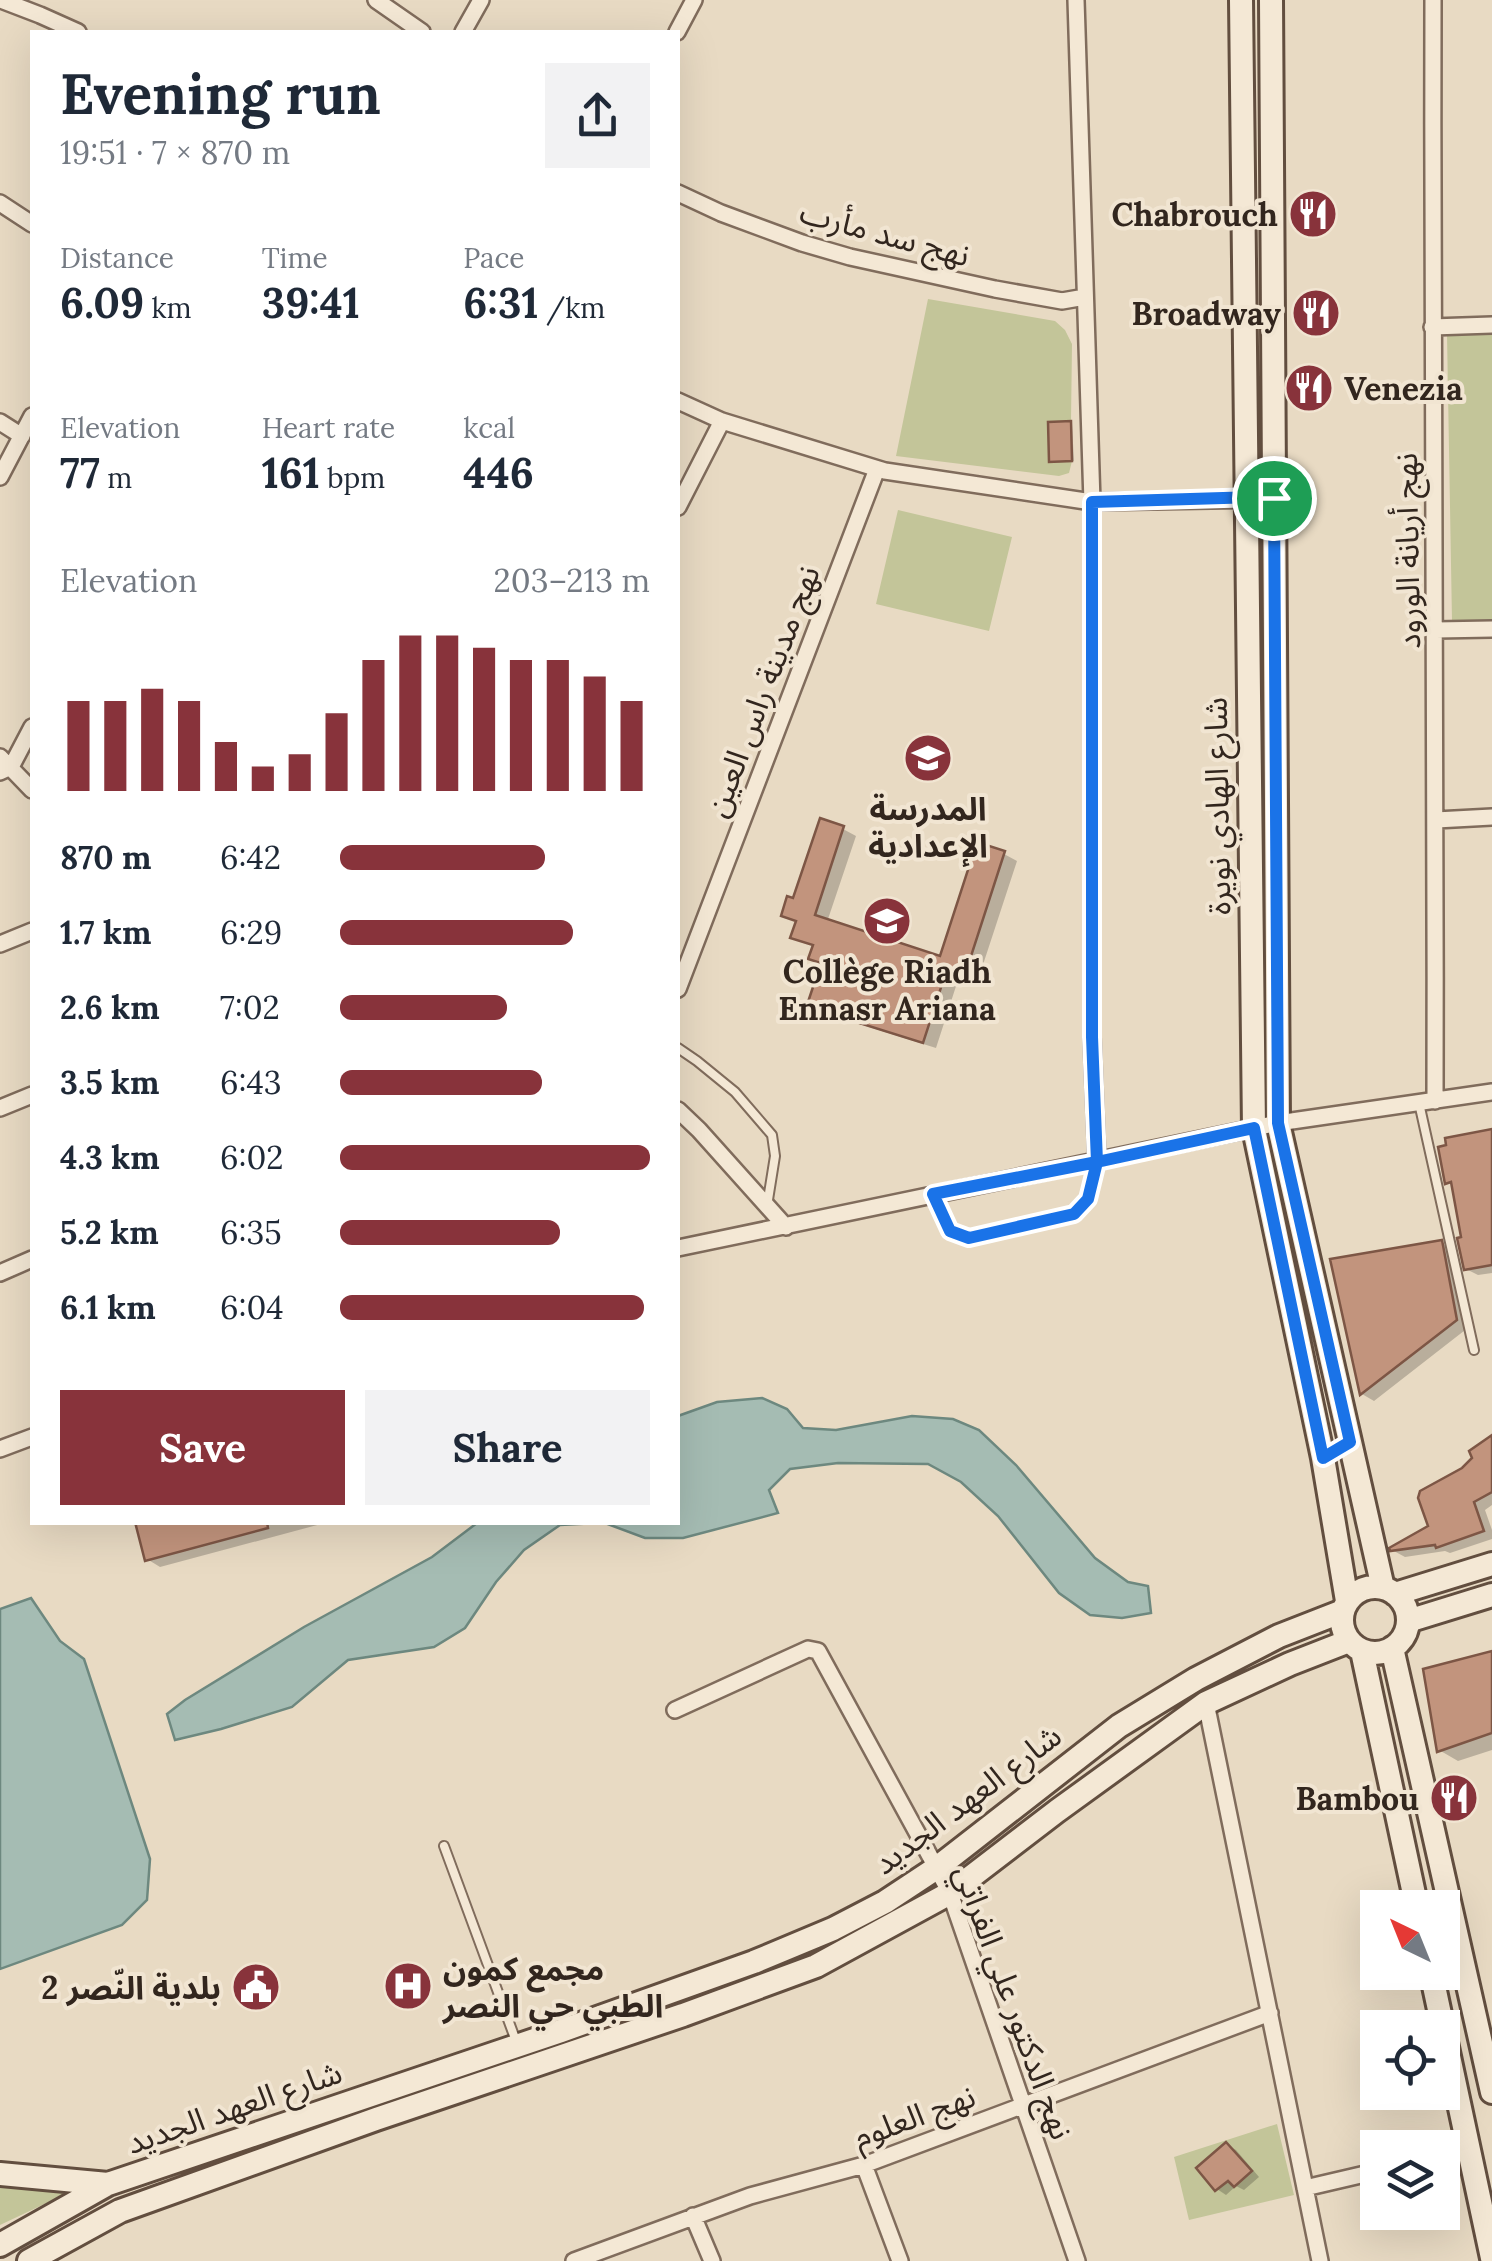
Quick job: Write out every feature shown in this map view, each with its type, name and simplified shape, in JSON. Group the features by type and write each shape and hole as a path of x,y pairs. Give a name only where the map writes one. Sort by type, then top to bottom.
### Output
{"main road":[{"name":"شارع الهادي نويرة","path":"1241,0 1254,1128 1323,1458 1345,1606"},
{"name":"شارع الهادي نويرة","path":"1271,0 1278,1123 1350,1442 1389,1591"},
{"path":"1389,1591 1492,1564"},
{"path":"1356,1646 1378,1653 1392,1648 1403,1636 1408,1622 1402,1602 1389,1591 1375,1587 1359,1590 1345,1606 1342,1627 1356,1646 1413,1890"},
{"path":"1408,1622 1492,1595"},
{"name":"شارع العهد الجديد","path":"0,2245 108,2184 518,2046 792,1947 884,1902 938,1868 1119,1726 1196,1679 1345,1606"},
{"name":"شارع العهد الجديد","path":"28,2261 120,2211 816,1966 950,1892 1206,1703 1290,1664 1356,1646"},
{"path":"1392,1648 1492,2092"},
{"path":"1435,1990 1492,2258"},
{"path":"0,2174 108,2184"}],"street":[{"path":"0,0 73,30"},
{"path":"376,0 419,30"},
{"path":"465,30 481,0"},
{"path":"679,30 694,0"},
{"path":"1076,0 1092,502 1092,1037 1097,1162"},
{"name":"نهج أريانة الورود","path":"1427,1102 1436,820 1433,0"},
{"name":"نهج سد مأرب","path":"680,194 721,213 850,257 1062,301 1085,297"},
{"path":"0,203 30,223"},
{"path":"1432,327 1492,325"},
{"path":"680,402 722,421 876,469 1092,502 1274,498"},
{"path":"0,478 30,420"},
{"path":"680,503 722,421"},
{"path":"0,422 22,436"},
{"name":"نهج مدينة راس العين","path":"680,984 876,469"},
{"path":"1436,630 1492,629"},
{"path":"30,731 4,765 30,788"},
{"path":"1436,820 1492,817"},
{"path":"0,944 30,932"},
{"path":"680,1248 1278,1123 1492,1092"},
{"path":"0,1108 30,1096"},
{"path":"680,1112 786,1227"},
{"path":"0,1273 30,1261"},
{"path":"0,1449 30,1439"},
{"name":"نهج الدكتور علي الفراتي","path":"675,1710 808,1649 818,1651 950,1892 1076,2261"},
{"path":"1206,1703 1320,2261"},
{"name":"نهج العلوم","path":"574,2261 750,2196 864,2165 1270,2013"},
{"path":"1460,2152 1469,2150"},
{"path":"864,2165 900,2261"},
{"path":"1306,2188 1360,2175"},
{"path":"693,2216 712,2261"}],"lane":[{"path":"680,1049 735,1092 772,1135 775,1156 768,1206"},
{"path":"1427,1102 1474,1350"},
{"path":"933,1194 950,1231 969,1238 1074,1214 1088,1199 1097,1162"},
{"path":"1323,1458 1350,1442"},
{"path":"444,1846 518,2046"}],"green space":[{"path":"928,299 1055,321 1065,330 1072,344 1071,421 1048,422 1049,462 1072,461 1069,473 1059,476 896,456"},
{"path":"1492,333 1492,621 1452,621 1447,334"},
{"path":"898,510 1012,537 989,631 876,604"},
{"path":"1277,2124 1294,2195 1189,2220 1174,2157"},
{"path":"0,2185 5,2186 72,2191 0,2225"}],"shaded area":[{"path":"762,1398 787,1409 803,1428 836,1430 912,1416 953,1419 979,1430 1016,1465 1095,1558 1128,1582 1148,1586 1151,1613 1122,1618 1090,1615 1059,1593 998,1516 961,1482 928,1464 838,1463 790,1469 769,1490 778,1513 683,1538 645,1538 610,1525 680,1525 680,1415 717,1402"},
{"path":"474,1525 560,1525 524,1550 496,1582 465,1628 434,1647 348,1660 292,1707 175,1740 167,1714 185,1700 304,1627 432,1557"},
{"path":"31,1598 60,1641 84,1659 150,1859 147,1900 122,1925 0,1969 0,1609"}],"building":[{"path":"1071,421 1072,461 1049,462 1048,422"},
{"path":"820,818 844,826 815,915 940,956 977,842 1005,851 963,981 945,975 923,1043 821,1011 823,1007 808,1002 821,963 808,959 813,945 790,938 796,921 781,916 787,896 793,898"},
{"path":"1492,1129 1492,1265 1464,1270 1451,1182 1445,1184 1438,1147 1446,1145 1445,1138"},
{"path":"1442,1240 1457,1320 1360,1395 1330,1259"},
{"path":"1492,1435 1492,1492 1474,1502 1484,1531 1436,1548 1435,1545 1390,1551 1389,1548 1428,1526 1418,1498 1420,1491 1462,1468 1472,1458 1469,1451"},
{"path":"136,1525 268,1525 268,1528 145,1561"},
{"path":"1492,1651 1492,1733 1437,1752 1423,1669"},
{"path":"1226,2142 1252,2171 1234,2187 1228,2181 1215,2191 1196,2168"}],"place":[{"name":"Chabrouch","path":"1313,214"},
{"name":"Broadway","path":"1316,313"},
{"name":"Venezia","path":"1309,388"},
{"name":"المدرسة الإعدادية","path":"928,758"},
{"name":"Collège Riadh Ennasr Ariana","path":"887,921"},
{"name":"Bambou","path":"1454,1798"},
{"name":"مجمع كمون الطبي حي النصر","path":"408,1986"},
{"name":"بلدية النّصر 2","path":"256,1987"}],"route":[{"path":"1274,498 1092,502 1092,1037 1097,1162 933,1194 950,1231 969,1238 1074,1214 1088,1199 1097,1162 1254,1128 1323,1458 1350,1442 1278,1123 1274,498"}]}
